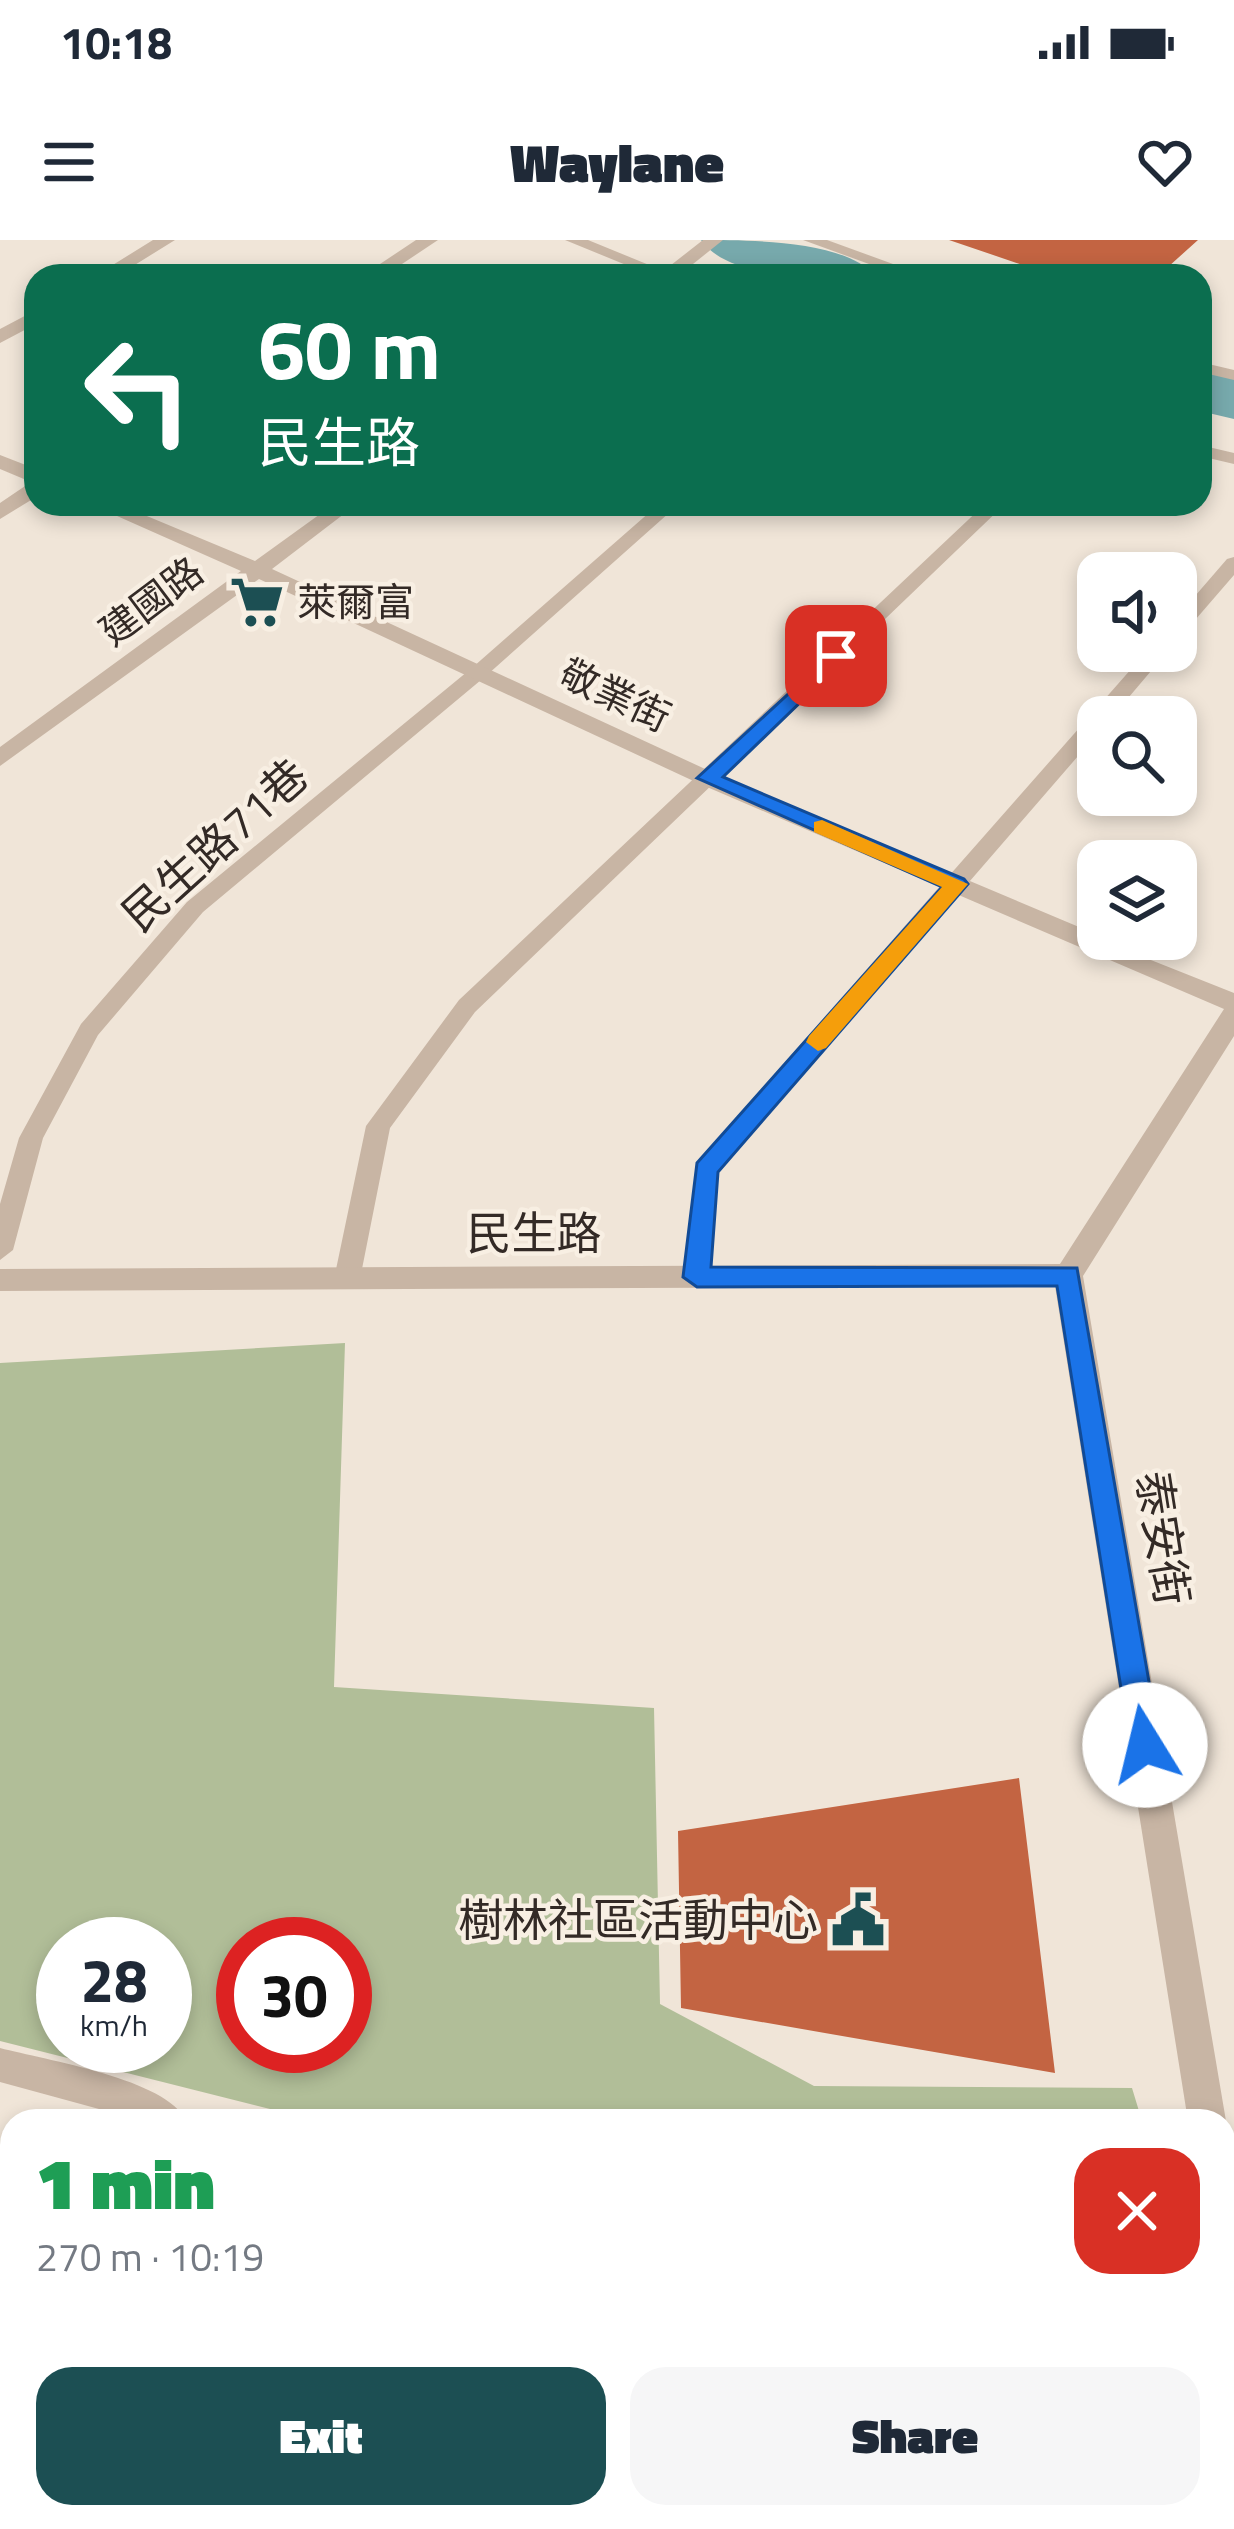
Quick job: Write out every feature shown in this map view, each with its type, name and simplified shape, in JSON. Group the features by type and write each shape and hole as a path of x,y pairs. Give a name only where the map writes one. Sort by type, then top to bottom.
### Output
{"street":[{"path":"125,264 166,240"},
{"path":"390,264 429,240"},
{"path":"682,264 714,240"},
{"name":"敬業街","path":"129,516 255,569 708,778 1234,1004"},
{"name":"建國路","path":"0,758 329,516"},
{"path":"1068,1276 1234,1015"},
{"name":"民生路","path":"0,1280 1068,1276"},
{"name":"泰安街","path":"1068,1276 1205,2109"}],"lane":[{"path":"573,240 638,264"},
{"path":"811,240 882,264"},
{"name":"民生路71巷","path":"0,1250 31,1138 89,1030 195,907 479,671 656,516"},
{"path":"347,1279 377,1126 467,1006 983,516"},
{"path":"1197,606 1234,563"},
{"path":"1119,696 1140,672"},
{"path":"697,1277 706,1169 1077,744"},
{"path":"0,2066 155,2109"}],"green space":[{"path":"345,1343 334,1687 654,1708 660,2004 814,2086 1132,2088 1138,2109 270,2109 127,2073 192,2073 192,1917 36,1917 36,2050 0,2041 0,1363"}],"building":[{"path":"949,240 1198,240 1171,264 1020,264"},
{"name":"樹林社區活動中心","path":"1019,1778 1055,2073 681,2008 678,1831"}],"waterway":[{"path":"732,240 807,264"},
{"path":"1212,394 1234,399"}],"slow traffic":[{"path":"818,1042 956,884 822,827"}],"place":[{"name":"萊爾富","path":"257,602"},
{"name":"樹林社區活動中心","path":"858,1920"}],"route":[{"path":"836,656 708,778 956,884 706,1169 699,1209 697,1277 1068,1276 1145,1745"}]}
